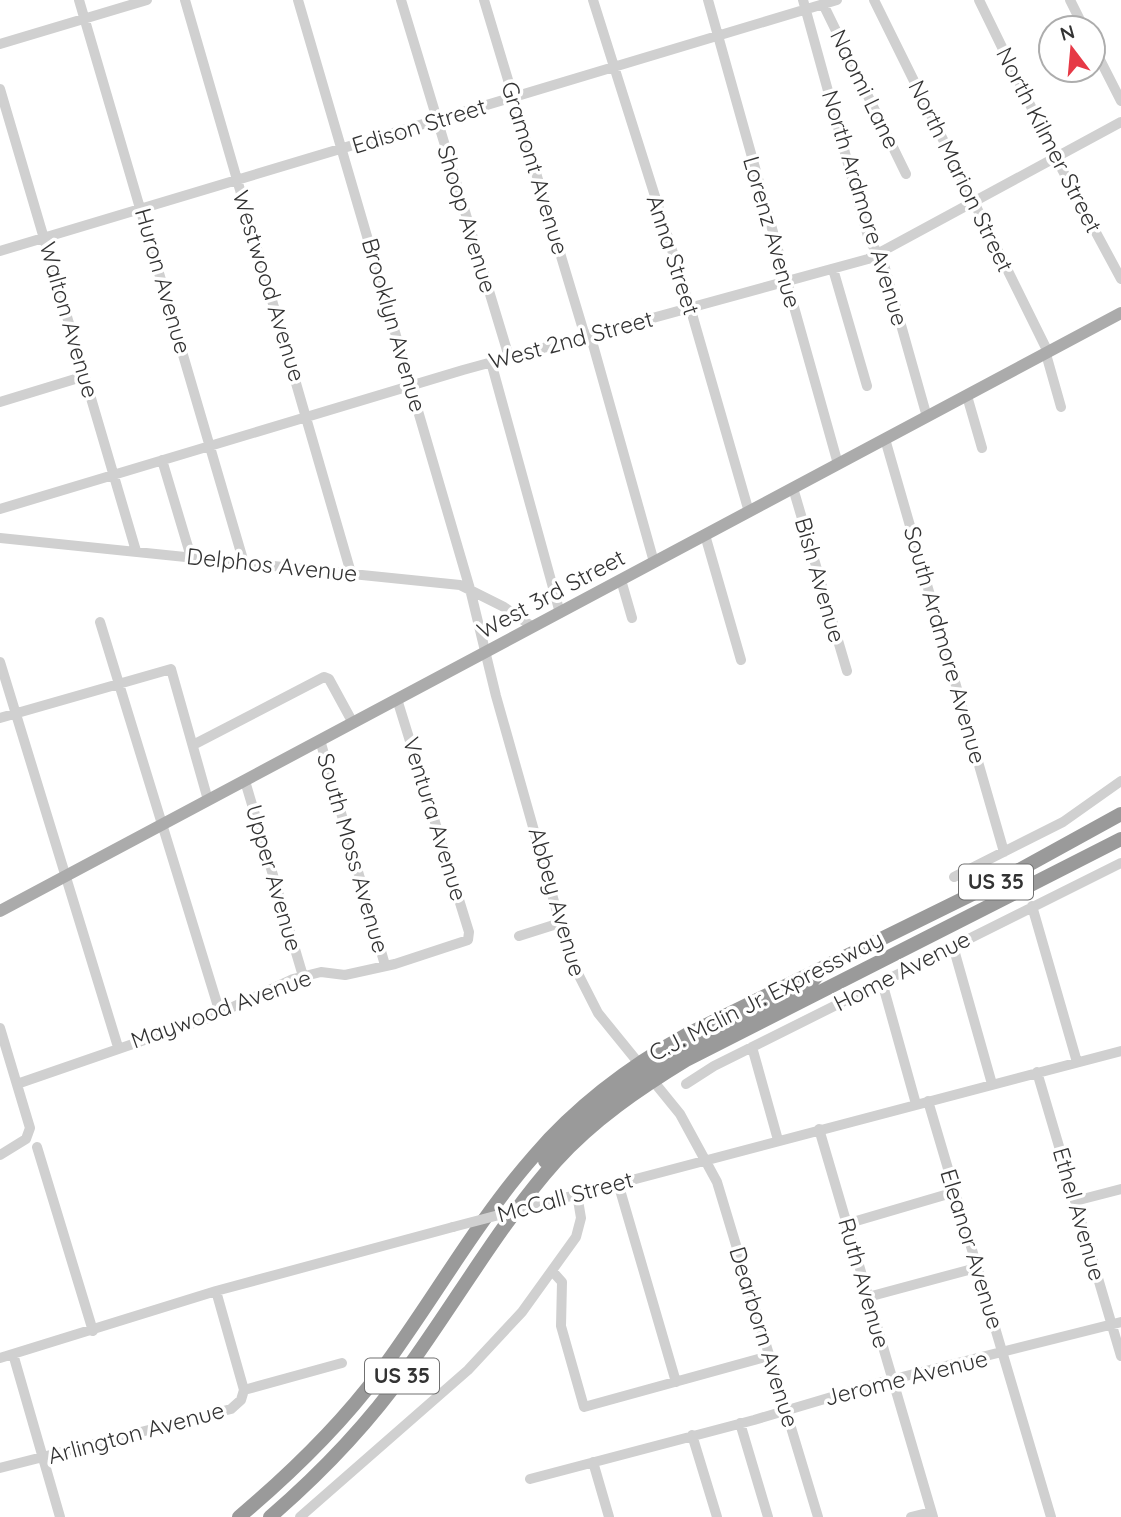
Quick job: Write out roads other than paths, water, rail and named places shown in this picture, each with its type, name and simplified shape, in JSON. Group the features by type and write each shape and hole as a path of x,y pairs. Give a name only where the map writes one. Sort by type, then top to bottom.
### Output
{"highway":[{"name":"C.J. Mclin Jr. Expressway","path":"239,1517 338,1423 379,1374 534,1156 600,1092 646,1072 806,988 828,965 1055,852 1121,814"},
{"name":"C.J. Mclin Jr. Expressway","path":"646,1072 686,1060 1121,839"},
{"name":"US 35","path":"270,1517 331,1461 371,1416 540,1180 545,1161 558,1144 597,1108 646,1072"}],"main road":[{"name":"West 3rd Street","path":"0,911 1121,313"}],"street":[{"name":"Huron Avenue","path":"79,0 244,563"},
{"path":"0,44 147,0"},
{"name":"Westwood Avenue","path":"185,0 308,416 351,572"},
{"name":"Brooklyn Avenue","path":"298,0 412,385 486,652"},
{"name":"Shoop Avenue","path":"401,0 509,357"},
{"name":"Gramont Avenue","path":"484,0 588,335 654,562"},
{"name":"Anna Street","path":"593,0 690,307 749,512"},
{"name":"Lorenz Avenue","path":"708,0 838,464"},
{"name":"Edison Street","path":"0,251 614,68 718,36 805,5 837,0"},
{"name":"North Marion Street","path":"874,0 1047,353 1061,407"},
{"name":"North Kilmer Street","path":"979,0 1056,157 1121,279"},
{"name":"Naomi Lane","path":"823,4 906,174"},
{"name":"North Ardmore Avenue","path":"805,5 869,240 883,261 927,417"},
{"path":"1107,74 1121,101"},
{"name":"Walton Avenue","path":"0,89 136,551"},
{"name":"West 2nd Street","path":"0,509 491,362 869,259 1121,122"},
{"path":"833,269 867,386"},
{"path":"491,362 560,613"},
{"path":"0,402 85,376"},
{"path":"967,396 982,448"},
{"name":"South Ardmore Avenue","path":"885,439 1004,852"},
{"path":"162,460 191,557"},
{"name":"Bish Avenue","path":"793,488 847,671"},
{"path":"705,535 741,660"},
{"name":"Delphos Avenue","path":"0,538 460,585 533,627"},
{"path":"621,580 632,618"},
{"path":"100,622 220,1013"},
{"name":"Abbey Avenue","path":"486,652 560,923 586,994 611,1031 680,1114 706,1159"},
{"path":"0,662 118,1047"},
{"name":"Upper Avenue","path":"118,683 171,669 208,800"},
{"path":"192,745 324,677 329,679 353,723"},
{"path":"0,718 118,683"},
{"name":"Ventura Avenue","path":"397,699 468,928 468,940"},
{"name":"South Moss Avenue","path":"320,740 386,965"},
{"name":"Upper Avenue","path":"245,780 303,976"},
{"path":"954,877 1069,818 1121,781"},
{"name":"Home Avenue","path":"685,1084 752,1047 1121,863"},
{"path":"1032,906 1077,1062"},
{"path":"519,936 560,923"},
{"name":"Maywood Avenue","path":"17,1084 220,1013 279,983 328,972 345,975 450,948 468,940"},
{"path":"953,946 992,1084"},
{"path":"881,982 916,1104"},
{"path":"0,1028 30,1134 0,1155"},
{"path":"752,1047 778,1140"},
{"name":"McCall Street","path":"0,1358 216,1291 1121,1051"},
{"name":"Ethel Avenue","path":"1037,1072 1075,1201 1116,1324 1121,1356"},
{"name":"Eleanor Avenue","path":"928,1101 1051,1517"},
{"name":"Ruth Avenue","path":"819,1129 932,1514"},
{"path":"37,1147 93,1331"},
{"name":"Dearborn Avenue","path":"706,1159 725,1207 818,1517"},
{"path":"618,1183 676,1382"},
{"path":"1075,1201 1121,1189"},
{"path":"846,1224 955,1192"},
{"path":"300,1517 468,1370 522,1312 553,1272 579,1228 577,1194"},
{"path":"868,1297 976,1268"},
{"path":"553,1272 562,1282 561,1326 584,1407 769,1356"},
{"path":"216,1291 244,1390"},
{"name":"Jerome Avenue","path":"530,1479 892,1380 1116,1324"},
{"path":"13,1354 60,1517"},
{"name":"Arlington Avenue","path":"0,1468 231,1409 241,1400 244,1390 342,1363"},
{"path":"740,1423 768,1517"},
{"path":"692,1435 717,1517"},
{"path":"593,1462 609,1517"},
{"path":"911,1517 932,1514"}]}
